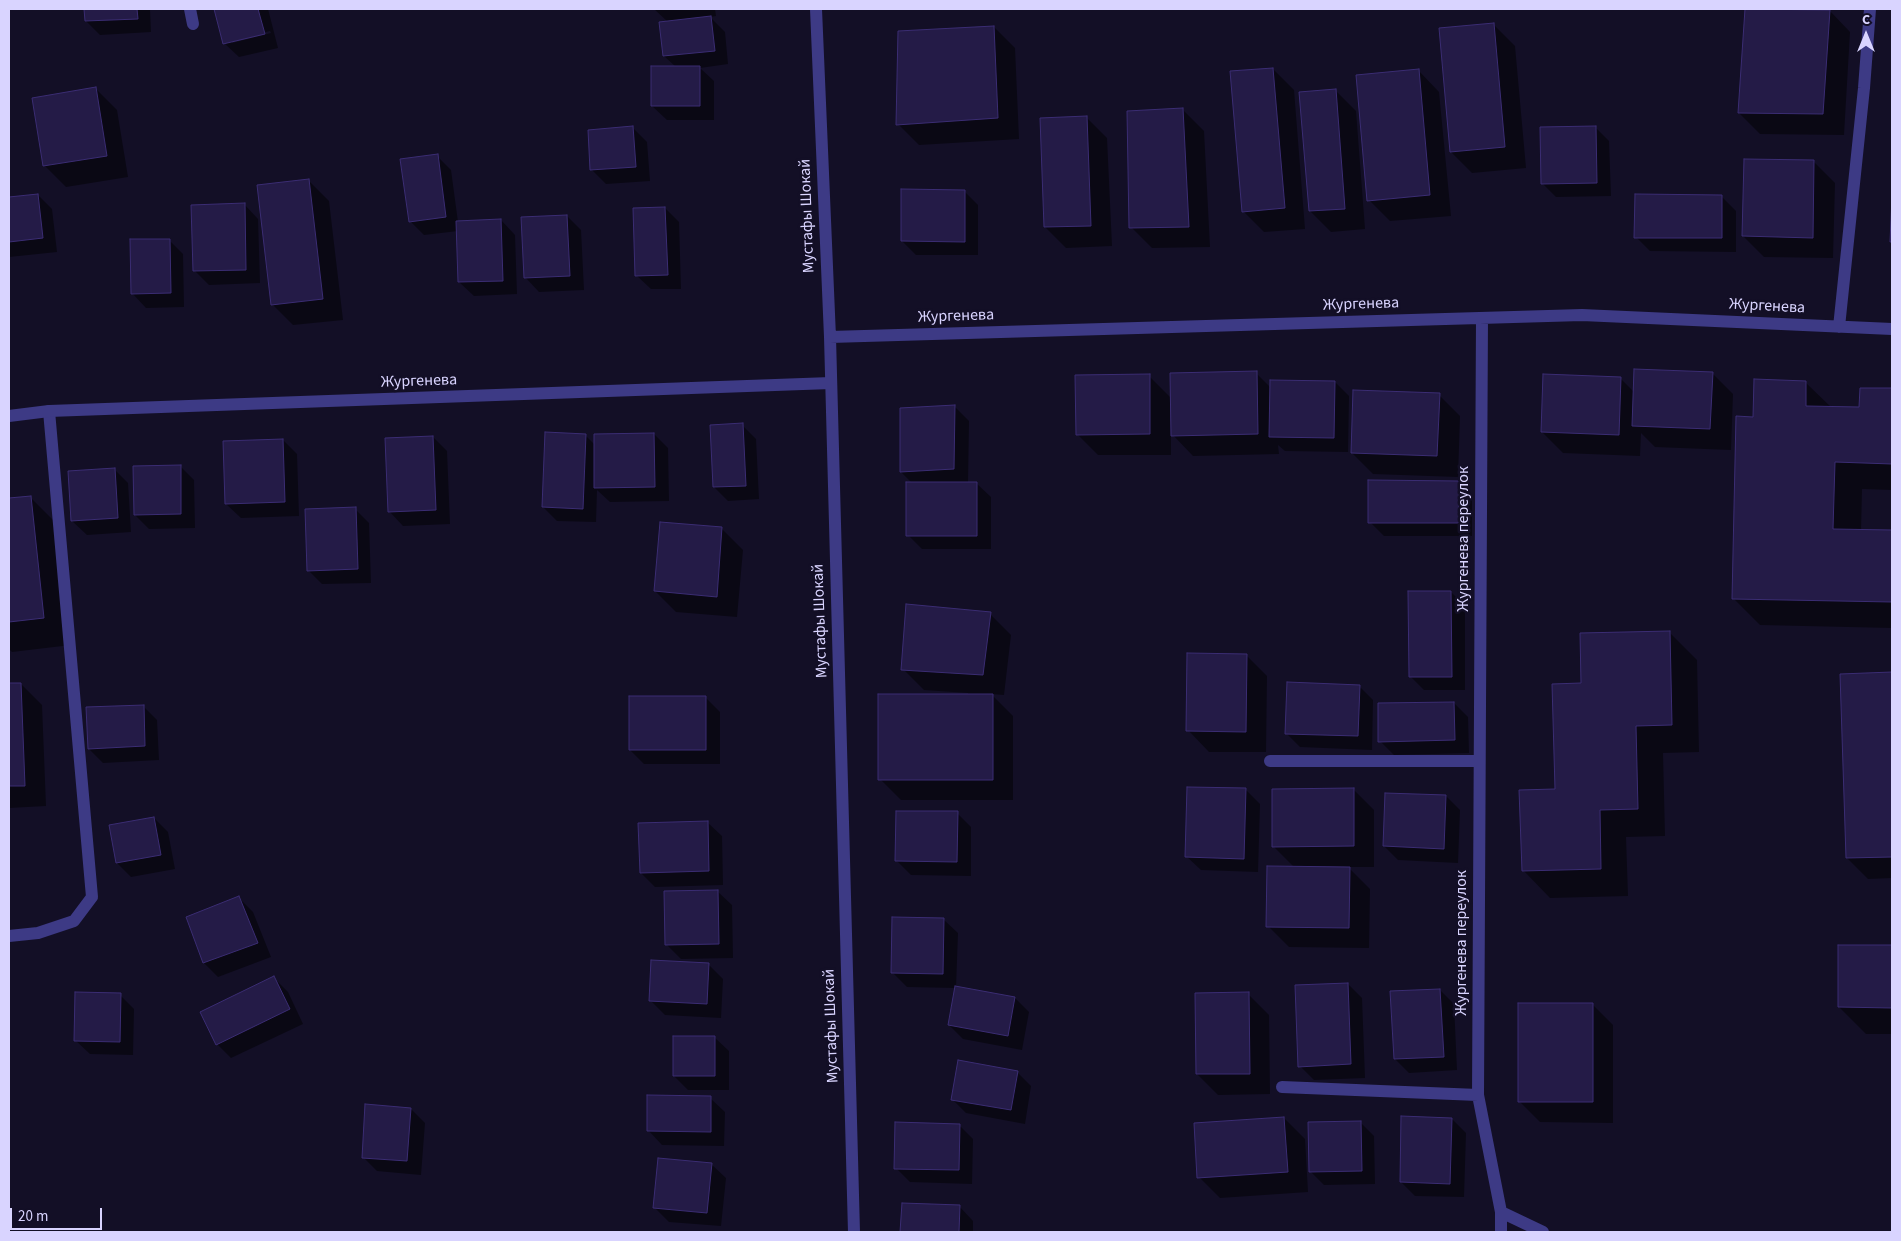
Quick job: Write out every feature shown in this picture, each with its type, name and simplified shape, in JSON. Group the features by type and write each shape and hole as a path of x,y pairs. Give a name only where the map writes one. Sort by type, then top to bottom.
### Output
{"street":[{"path":"190,9 193,24"},
{"name":"Мустафы Шокай","path":"816,9 830,337 854,1232"},
{"path":"1838,327 1864,88 1870,9"},
{"name":"Жургенева","path":"830,337 1582,314 1892,329"},
{"name":"Жургенева переулок","path":"1482,318 1478,1095 1501,1212 1501,1232"},
{"name":"Жургенева","path":"9,416 49,412 831,383"},
{"path":"9,936 38,932 74,921 92,897 49,412"},
{"path":"1270,761 1479,761"},
{"path":"1282,1087 1478,1095"},
{"path":"1501,1212 1542,1232"}],"building":[{"path":"84,9 137,9 138,19 85,21"},
{"path":"214,9 258,9 265,34 223,44"},
{"path":"1745,9 1830,10 1823,114 1738,113"},
{"path":"711,16 715,51 663,56 659,22"},
{"path":"1494,23 1505,147 1450,152 1439,28"},
{"path":"994,26 998,118 896,125 898,31"},
{"path":"651,66 700,66 700,106 651,106"},
{"path":"1273,68 1285,208 1242,212 1230,71"},
{"path":"1419,69 1430,195 1367,201 1356,75"},
{"path":"96,87 107,156 43,166 32,98"},
{"path":"1336,89 1345,209 1309,211 1299,92"},
{"path":"1183,108 1189,227 1129,228 1127,111"},
{"path":"1087,116 1091,226 1044,227 1040,118"},
{"path":"633,126 636,167 590,170 588,130"},
{"path":"1596,126 1597,183 1541,184 1540,127"},
{"path":"438,154 446,217 409,222 400,159"},
{"path":"1744,159 1814,160 1813,238 1742,236"},
{"path":"309,179 323,299 271,305 257,185"},
{"path":"901,189 965,190 965,242 901,241"},
{"path":"38,194 43,238 9,242 9,197"},
{"path":"1635,194 1722,195 1722,238 1634,238"},
{"path":"1892,196 1892,242 1890,242"},
{"path":"245,203 246,270 193,271 191,205"},
{"path":"665,207 668,275 635,276 633,208"},
{"path":"567,215 570,276 524,278 521,217"},
{"path":"501,219 503,281 458,282 456,221"},
{"path":"130,239 170,239 171,293 131,294"},
{"path":"1634,369 1713,372 1710,429 1632,426"},
{"path":"1257,371 1258,434 1171,436 1170,373"},
{"path":"1150,374 1150,434 1076,435 1075,375"},
{"path":"1543,374 1621,377 1619,435 1541,432"},
{"path":"1754,379 1806,381 1806,406 1859,407 1860,388 1892,388 1892,464 1835,462 1833,529 1892,530 1892,602 1732,599 1736,416 1753,417"},
{"path":"1270,380 1335,381 1334,438 1269,437"},
{"path":"1353,390 1440,393 1437,456 1351,453"},
{"path":"955,405 954,469 900,472 900,408"},
{"path":"743,423 746,486 713,487 710,425"},
{"path":"545,432 586,434 583,509 542,507"},
{"path":"654,433 655,487 594,488 594,434"},
{"path":"433,436 436,510 388,512 385,438"},
{"path":"283,439 285,502 225,504 223,441"},
{"path":"181,465 181,514 134,515 133,466"},
{"path":"115,468 118,518 71,521 68,471"},
{"path":"1368,480 1459,481 1459,523 1368,523"},
{"path":"906,482 977,482 977,536 906,536"},
{"path":"31,496 44,618 9,622 9,498"},
{"path":"356,507 358,569 307,571 305,509"},
{"path":"660,522 722,527 717,597 654,591"},
{"path":"1408,591 1451,591 1452,677 1409,677"},
{"path":"906,604 991,612 983,675 901,670"},
{"path":"1670,631 1672,725 1636,726 1638,809 1600,810 1601,869 1522,871 1519,790 1555,789 1552,684 1581,683 1580,633"},
{"path":"1187,653 1247,654 1246,732 1186,731"},
{"path":"1892,672 1892,857 1846,858 1840,674"},
{"path":"1287,682 1360,685 1358,736 1285,734"},
{"path":"9,683 21,683 25,786 9,786"},
{"path":"878,694 993,694 993,780 878,780"},
{"path":"629,696 706,696 706,750 629,750"},
{"path":"1454,702 1455,740 1378,742 1378,703"},
{"path":"144,705 145,746 88,749 86,707"},
{"path":"1187,787 1246,788 1244,859 1185,857"},
{"path":"1354,788 1354,846 1272,847 1272,789"},
{"path":"1385,793 1446,795 1444,849 1383,846"},
{"path":"896,811 958,811 957,862 895,861"},
{"path":"154,817 161,855 116,863 109,825"},
{"path":"708,821 709,871 640,873 638,823"},
{"path":"1267,866 1350,867 1349,928 1266,927"},
{"path":"718,890 719,944 665,945 664,891"},
{"path":"239,896 258,943 203,963 186,917"},
{"path":"892,917 944,918 943,974 891,973"},
{"path":"1838,945 1892,945 1892,1008 1838,1007"},
{"path":"651,960 709,963 707,1004 649,1001"},
{"path":"274,976 290,1009 216,1045 200,1012"},
{"path":"1348,983 1351,1064 1298,1067 1295,985"},
{"path":"955,986 1015,997 1008,1036 948,1025"},
{"path":"1440,989 1444,1057 1394,1059 1390,991"},
{"path":"75,992 121,993 120,1042 74,1041"},
{"path":"1249,992 1250,1074 1196,1074 1195,993"},
{"path":"1518,1003 1593,1003 1593,1102 1518,1102"},
{"path":"673,1036 715,1036 715,1076 673,1076"},
{"path":"958,1060 1018,1071 1011,1110 951,1100"},
{"path":"647,1095 711,1096 711,1132 647,1131"},
{"path":"365,1104 411,1108 407,1161 362,1158"},
{"path":"1401,1116 1452,1118 1450,1184 1400,1182"},
{"path":"1284,1117 1288,1172 1197,1178 1194,1123"},
{"path":"1361,1121 1362,1171 1309,1172 1308,1122"},
{"path":"895,1122 960,1124 959,1170 894,1169"},
{"path":"658,1158 712,1163 707,1213 653,1208"},
{"path":"902,1203 960,1205 959,1232 900,1232"}]}
